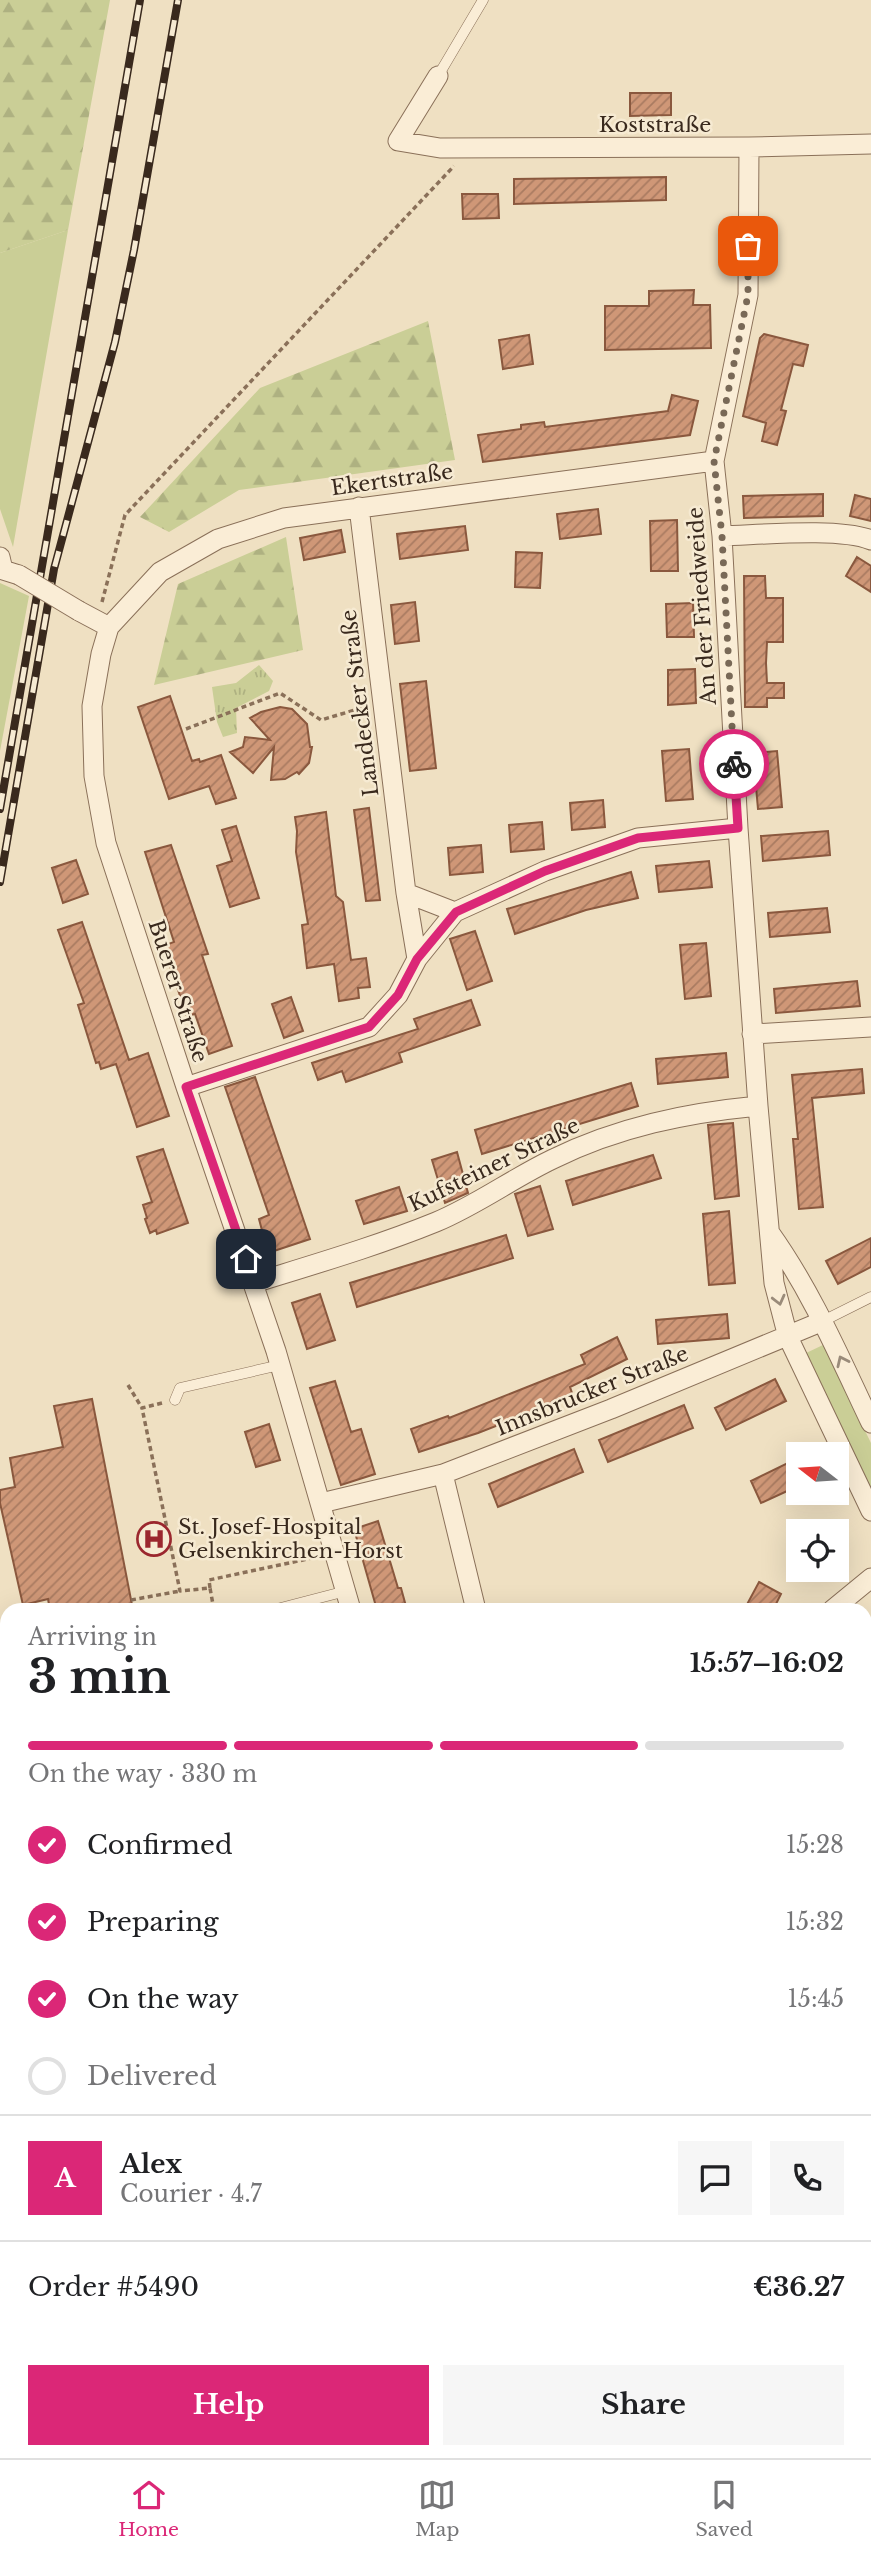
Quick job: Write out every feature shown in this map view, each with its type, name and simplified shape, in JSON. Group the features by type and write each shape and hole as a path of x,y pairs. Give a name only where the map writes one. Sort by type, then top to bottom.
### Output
{"street":[{"name":"Koststraße","path":"438,76 398,141 440,148 749,148 871,144"},
{"name":"An der Friedweide","path":"749,148 748,295 714,461 722,536 738,828 758,1106 774,1283 788,1337 871,1511"},
{"name":"Ekertstraße","path":"103,624 160,572 218,539 284,518 714,461"},
{"name":"Landecker Straße","path":"359,507 406,893 417,959"},
{"path":"722,536 840,533 871,540"},
{"path":"5,568 103,624"},
{"name":"Buerer Straße","path":"103,624 92,706 94,776 106,843 254,1283 349,1600"},
{"path":"186,1087 369,1027 398,995 417,959 456,912 545,871 638,838 738,828"},
{"path":"406,893 456,912"},
{"path":"752,1034 871,1027"},
{"name":"Kufsteiner Straße","path":"254,1283 438,1221 551,1160 615,1132 696,1113 758,1106"},
{"path":"770,1233 793,1265 823,1321 871,1423"},
{"name":"Innsbrucker Straße","path":"321,1503 443,1474 823,1321"},
{"path":"443,1474 474,1603"},
{"path":"841,1603 871,1578"}],"lane":[{"path":"438,76 483,0"},
{"name":"Innsbrucker Straße","path":"823,1321 871,1297"},
{"path":"175,1400 180,1388 280,1365"},
{"path":"326,1603 349,1600"}],"path":[{"path":"103,624 125,515 439,180 476,147"},
{"path":"186,729 280,693 321,720 383,701"},
{"path":"128,1385 142,1408 180,1591"},
{"path":"142,1408 175,1400"},
{"path":"213,1603 209,1580 336,1554"},
{"path":"131,1600 210,1588"}],"green space":[{"path":"0,0 110,0 68,230 0,253"},
{"path":"68,230 13,547 0,509 0,253"},
{"path":"428,321 455,460 239,490 169,532 140,517 260,388"},
{"path":"286,537 303,650 154,685 178,584"},
{"path":"0,583 29,596 0,751"},
{"path":"259,665 273,681 269,691 236,708 237,733 223,737 217,722 212,687 236,683"},
{"path":"823,1345 871,1443 871,1490 849,1442 804,1354"}],"building":[{"path":"630,93 671,93 671,115 630,116"},
{"path":"666,177 666,200 514,204 514,179"},
{"path":"462,194 498,194 499,218 463,219"},
{"path":"694,290 693,305 710,305 711,348 605,350 605,306 649,306 649,291"},
{"path":"764,334 808,345 803,366 793,364 781,410 786,411 777,445 762,441 766,423 743,416 760,338"},
{"path":"529,335 533,364 503,369 499,340"},
{"path":"672,395 698,401 690,435 483,462 478,435 521,429 521,425 544,422 545,427 668,411"},
{"path":"823,494 823,516 744,518 743,496"},
{"path":"855,495 871,499 871,521 850,516"},
{"path":"598,509 601,534 560,539 557,514"},
{"path":"677,520 678,571 651,571 650,521"},
{"path":"465,526 468,550 400,559 397,534"},
{"path":"341,530 345,552 304,560 300,538"},
{"path":"516,552 542,553 540,588 515,587"},
{"path":"857,557 871,566 871,592 846,576"},
{"path":"744,576 765,576 766,598 783,598 783,642 767,642 766,663 767,683 784,683 784,698 767,698 767,707 745,707"},
{"path":"415,602 419,641 395,644 391,605"},
{"path":"693,603 694,637 667,637 666,604"},
{"path":"695,669 696,703 668,705 668,670"},
{"path":"426,681 436,768 410,771 400,684"},
{"path":"170,696 192,761 199,759 200,762 221,755 236,798 216,804 209,786 169,799 138,707"},
{"path":"280,707 292,709 307,724 312,747 309,763 299,774 297,772 285,779 271,780 274,747 253,773 230,752 243,747 245,737 270,740 250,718"},
{"path":"689,749 693,799 666,801 662,751"},
{"path":"777,751 782,807 758,809 753,753"},
{"path":"603,800 605,827 572,830 570,803"},
{"path":"369,808 380,900 366,901 354,810"},
{"path":"326,812 336,896 343,902 351,960 366,958 370,987 358,988 359,998 339,1001 334,964 307,968 302,925 308,924 296,852 295,817"},
{"path":"542,822 544,849 511,852 509,825"},
{"path":"236,826 259,898 230,907 217,866 232,861 222,830"},
{"path":"828,831 830,855 763,861 761,836"},
{"path":"171,845 208,954 202,955 232,1046 209,1054 195,1014 187,1016 163,946 174,942 145,852"},
{"path":"481,845 483,872 450,875 448,848"},
{"path":"76,860 88,894 63,903 52,868"},
{"path":"709,861 712,887 659,892 656,866"},
{"path":"631,872 638,898 586,910 515,934 507,909"},
{"path":"827,908 830,932 770,937 768,913"},
{"path":"82,922 129,1060 148,1053 169,1116 137,1127 116,1064 101,1069 99,1062 96,1063 78,1005 84,1003 58,930"},
{"path":"475,931 492,981 467,990 450,939"},
{"path":"706,943 711,996 685,999 680,945"},
{"path":"857,981 860,1006 776,1013 774,989"},
{"path":"291,997 303,1031 284,1038 272,1004"},
{"path":"471,1000 480,1025 399,1053 402,1062 346,1082 342,1071 318,1080 312,1063 418,1029 414,1019"},
{"path":"726,1053 728,1077 658,1084 656,1059"},
{"path":"862,1069 864,1093 812,1098 823,1207 799,1209 793,1139 798,1139 792,1075"},
{"path":"255,1077 310,1239 268,1253 259,1219 269,1215 225,1087"},
{"path":"631,1083 638,1106 482,1154 475,1130"},
{"path":"733,1123 739,1196 715,1199 708,1125"},
{"path":"163,1149 188,1223 157,1234 156,1230 150,1233 145,1219 147,1218 143,1205 152,1202 137,1157"},
{"path":"457,1152 468,1193 445,1203 432,1160"},
{"path":"653,1155 661,1178 573,1205 566,1181"},
{"path":"540,1186 553,1229 528,1236 515,1194"},
{"path":"399,1187 407,1211 364,1224 356,1201"},
{"path":"729,1211 735,1283 709,1285 703,1214"},
{"path":"506,1235 513,1258 357,1307 350,1283"},
{"path":"871,1238 871,1267 838,1284 826,1261"},
{"path":"320,1294 335,1340 307,1349 292,1303"},
{"path":"727,1314 729,1338 658,1344 656,1320"},
{"path":"617,1337 627,1359 570,1387 573,1396 478,1433 419,1452 411,1429 448,1416 449,1418 585,1364 581,1355"},
{"path":"775,1379 786,1401 726,1430 715,1408"},
{"path":"335,1381 351,1432 361,1429 375,1474 341,1485 310,1388"},
{"path":"92,1399 132,1603 49,1603 48,1599 23,1603 0,1503 0,1490 15,1487 10,1458 63,1447 54,1406"},
{"path":"684,1405 693,1428 608,1462 599,1440"},
{"path":"269,1424 280,1460 256,1467 245,1432"},
{"path":"574,1449 583,1472 498,1507 489,1484"},
{"path":"786,1464 786,1492 761,1503 751,1481"},
{"path":"378,1521 405,1603 375,1603 354,1529"},
{"path":"759,1582 781,1594 776,1603 748,1603"}],"railway":[{"path":"0,809 140,0"},
{"path":"0,882 54,569 115,342 178,0"}],"way so far":[{"path":"734,764 722,536 714,461 748,295 748,246"}],"place":[{"name":"St. Josef-Hospital Gelsenkirchen-Horst","path":"154,1539"}],"route":[{"path":"246,1259 186,1087 369,1027 398,995 417,959 456,912 545,871 638,838 738,828 734,764"}]}
